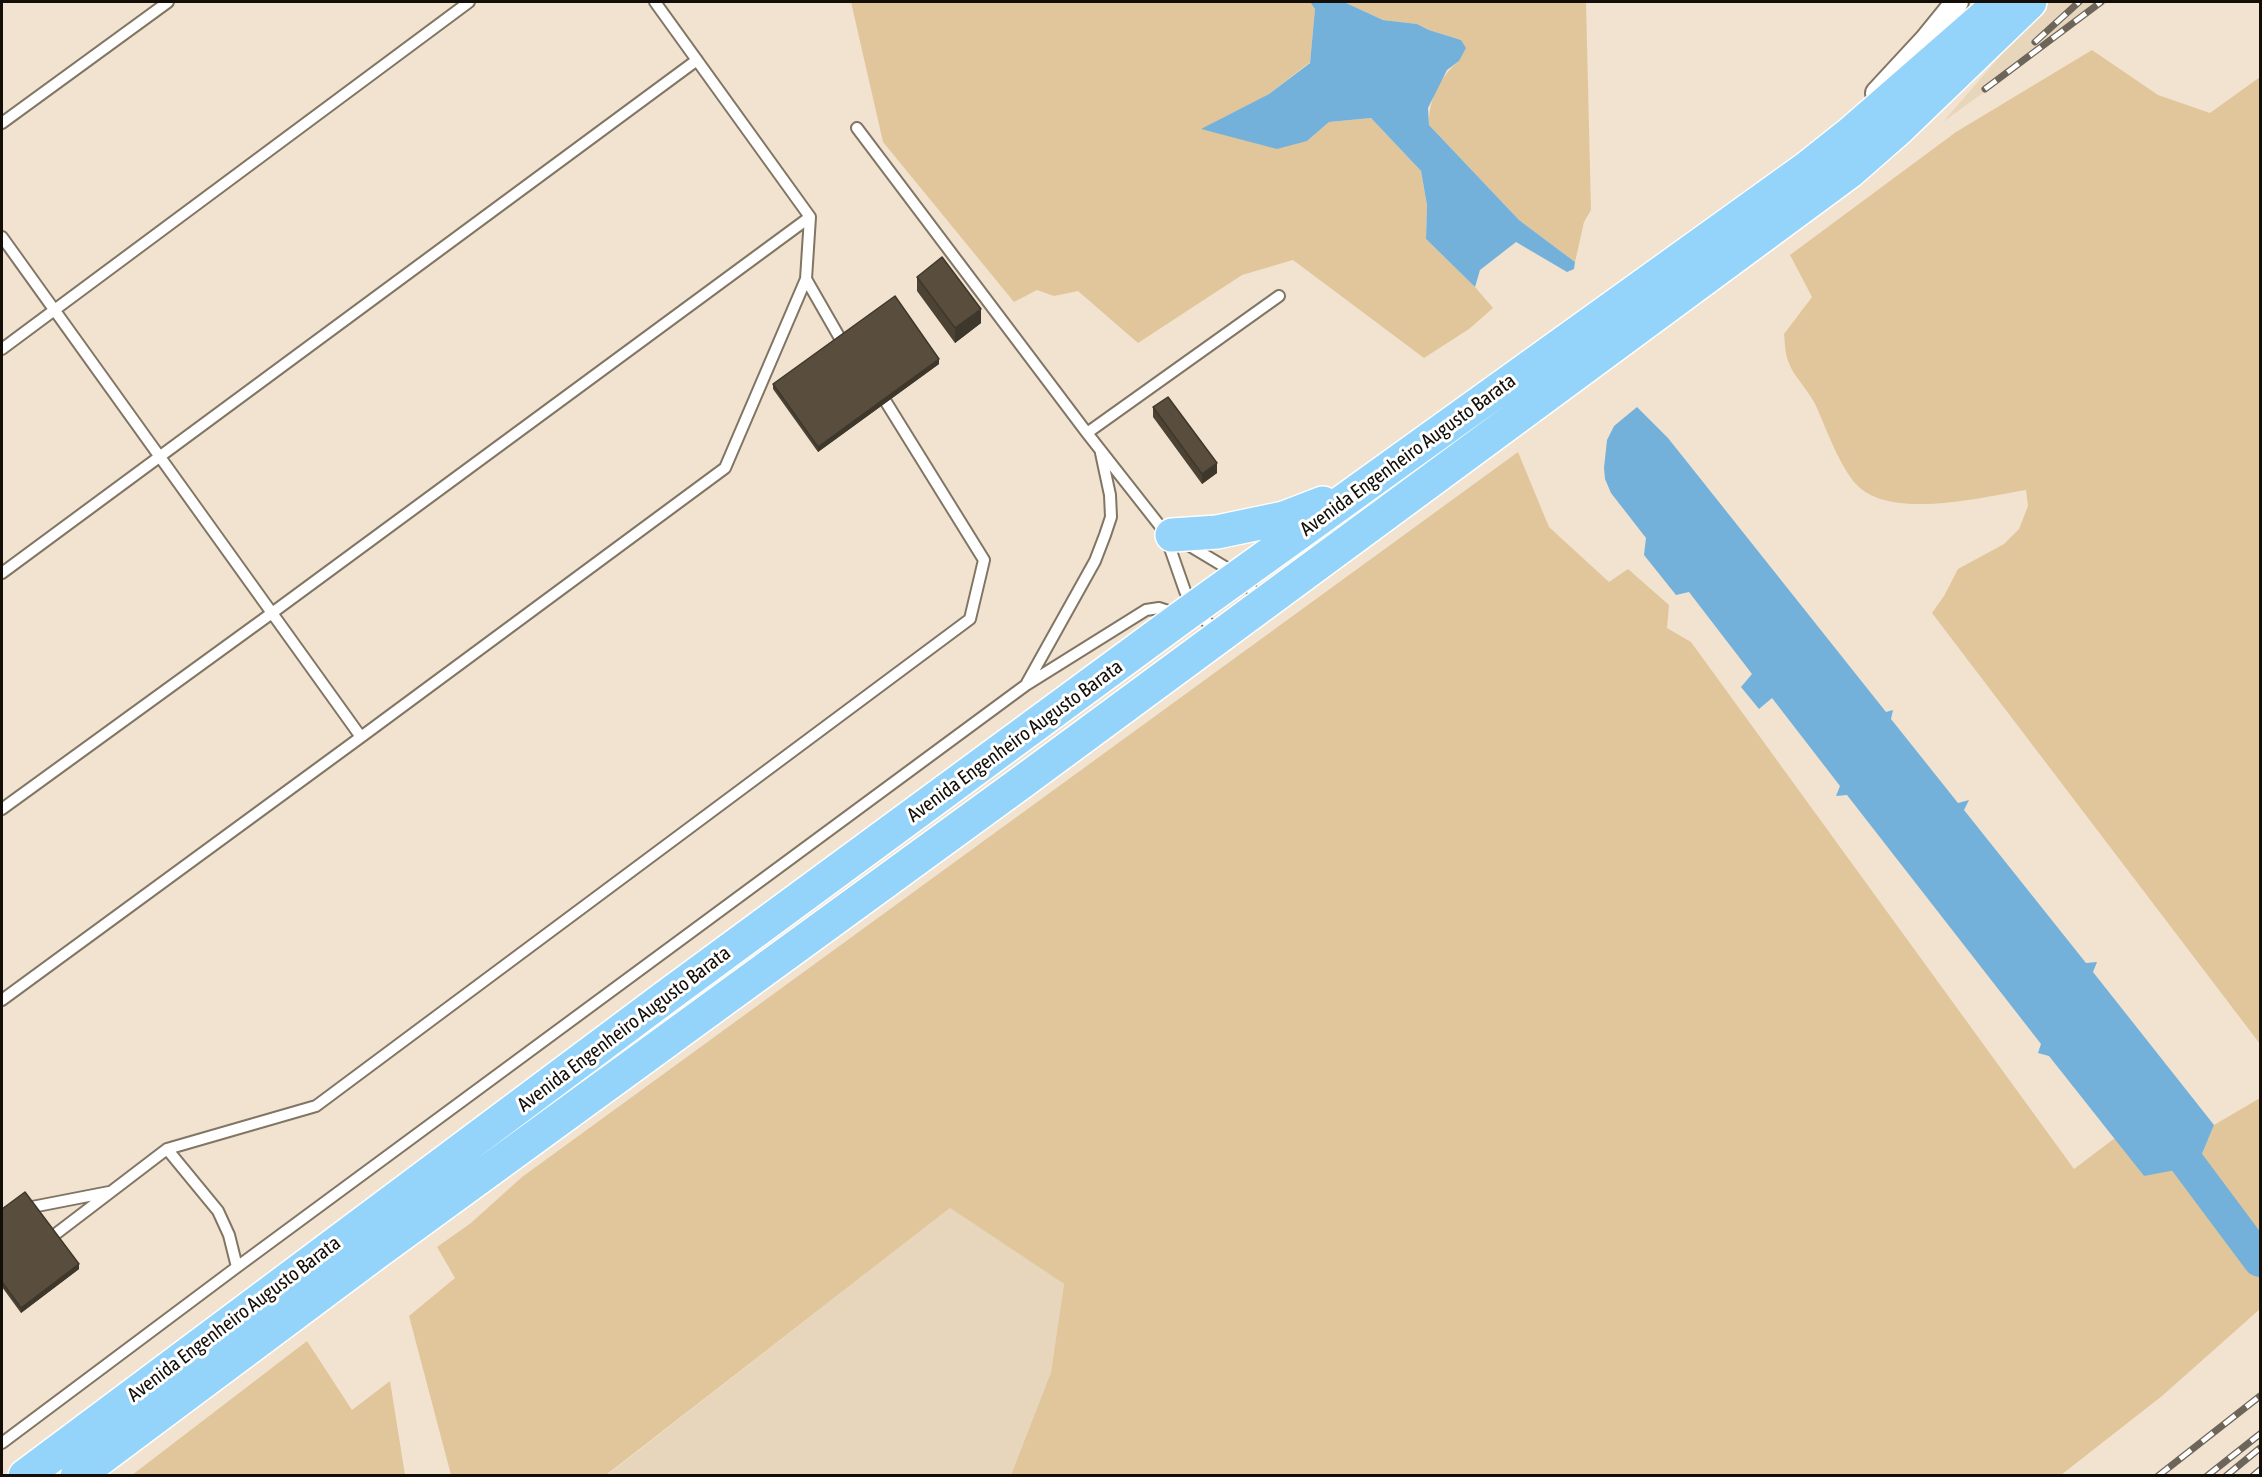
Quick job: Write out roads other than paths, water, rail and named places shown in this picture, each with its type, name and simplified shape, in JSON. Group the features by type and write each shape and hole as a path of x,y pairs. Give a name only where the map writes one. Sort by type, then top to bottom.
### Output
{"main road":[{"name":"Avenida Engenheiro Augusto Barata","path":"25,1476 667,996 1188,613 1807,168 1851,133 2001,2"},
{"name":"Avenida Engenheiro Augusto Barata","path":"77,1476 377,1252 1221,636 1849,172 1897,130 2031,2"},
{"path":"1168,533 1217,532 1284,518 1364,488"}],"street":[{"path":"1807,168 1927,39 1957,2"}],"lane":[{"path":"2,123 168,2"},
{"path":"2,349 469,2"},
{"path":"2,1000 725,468 806,279 810,217 655,2"},
{"path":"2,573 697,60"},
{"path":"857,128 1100,450 1168,533 1240,576 1264,604"},
{"path":"2,809 810,217"},
{"path":"2,237 361,737"},
{"path":"806,279 841,340"},
{"path":"1087,433 1279,296"},
{"path":"53,1236 167,1149 316,1106 970,619 984,560 886,402"},
{"path":"1026,685 1095,561 1111,517 1110,495 1100,450"},
{"path":"1168,533 1185,591 1188,613"},
{"path":"2,1443 1026,685 1146,610 1159,608 1188,613 1221,636"},
{"path":"167,1149 218,1211 229,1234 237,1267"},
{"path":"33,1208 112,1191"}],"water":[{"path":"1310,2 1344,2 1383,20 1417,24 1461,40 1466,48 1459,61 1447,70 1428,108 1429,125 1519,220 1575,262 1574,269 1567,272 1516,242 1480,270 1475,287 1426,239 1427,205 1421,171 1371,118 1329,122 1307,141 1277,149 1201,129 1269,94 1310,63 1315,9"},
{"path":"1637,407 1668,438 1886,712 1893,710 1891,719 1958,803 1969,800 1964,810 2086,963 2097,962 2093,972 2214,1125 2202,1154 2191,1167 2144,1176 2049,1056 2038,1053 2041,1044 1847,795 1836,796 1840,786 1772,698 1759,709 1741,687 1752,674 1689,592 1676,595 1644,555 1646,538 1611,493 1605,479 1604,468 1607,440 1614,426"}],"waterway":[{"path":"2163,1130 2260,1260"}],"railway":[{"path":"2035,42 2079,2"},
{"path":"1985,89 2101,2"},
{"path":"2158,1476 2260,1396"},
{"path":"2207,1476 2260,1434"},
{"path":"2226,1476 2260,1448"},
{"path":"2253,1476 2260,1470"}]}
